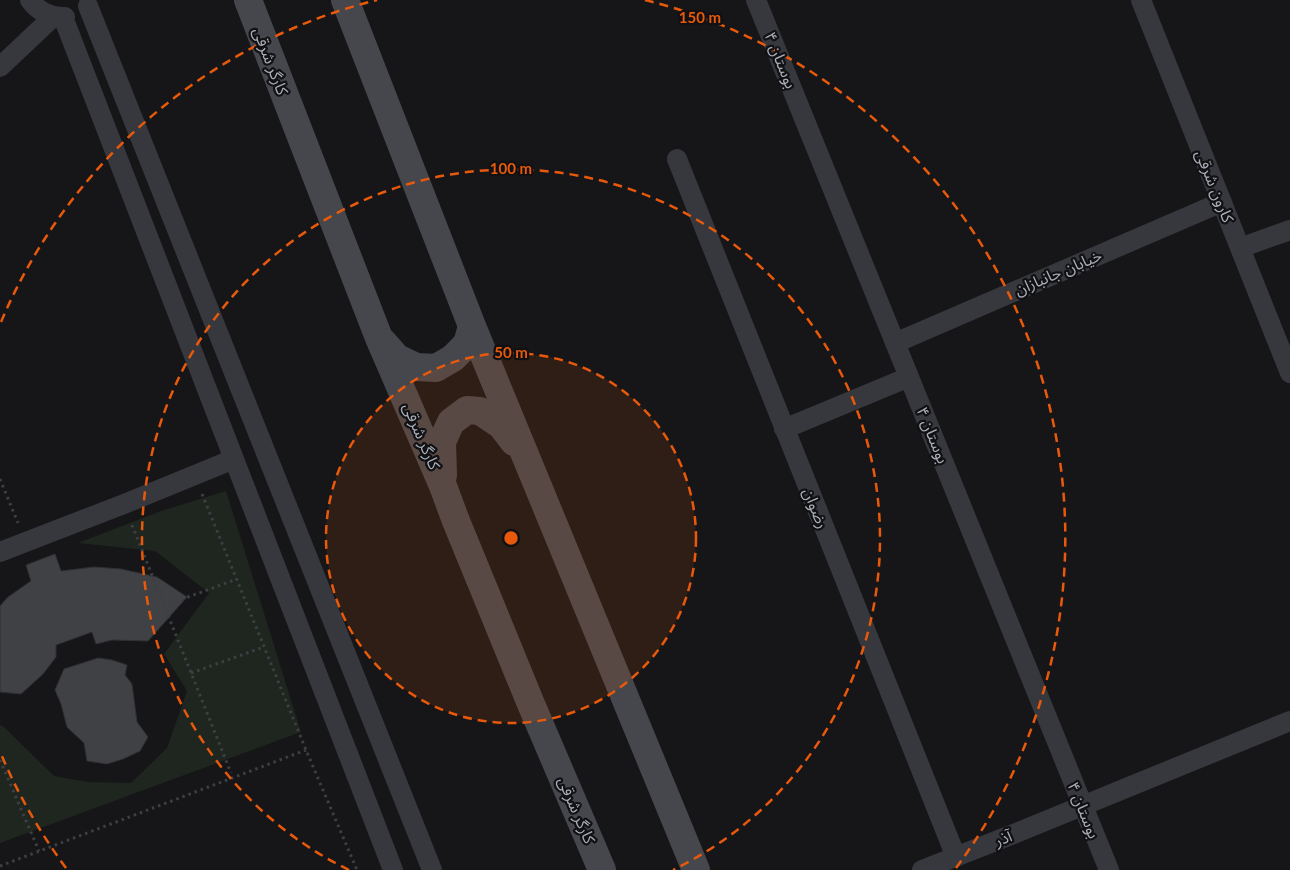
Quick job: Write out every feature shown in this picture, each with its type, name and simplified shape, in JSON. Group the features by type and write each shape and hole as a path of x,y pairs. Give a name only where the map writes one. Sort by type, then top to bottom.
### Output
{"main road":[{"name":"کارگر شرقی","path":"248,0 379,338 443,486 531,704 602,870"},
{"path":"346,0 472,326 696,870"},
{"path":"379,338 397,358 416,367 436,368 453,358 467,344 472,326"},
{"path":"443,486 442,442 451,422 467,410 480,411 501,425 523,452"}],"street":[{"path":"30,0 32,4 42,11 58,17 234,459 393,870"},
{"name":"بوستان ۴","path":"756,0 1108,870"},
{"name":"کارون شرقی","path":"1141,0 1290,373"},
{"path":"0,67 58,17 77,13 90,3 432,870"},
{"name":"رضوان","path":"677,160 956,857"},
{"name":"خیابان جانبازان","path":"895,343 1222,202"},
{"path":"1240,248 1290,230"},
{"path":"784,429 909,377"},
{"path":"0,552 234,459"},
{"name":"آذر","path":"922,870 1290,721"}],"path":[{"path":"195,475 306,750 357,870"},
{"path":"0,479 26,542"},
{"path":"124,504 231,773"},
{"path":"169,604 237,579"},
{"path":"191,673 264,647"},
{"path":"0,866 306,750"},
{"path":"0,760 39,851"}],"shaded area":[{"path":"226,491 301,732 0,843 0,725 54,776 88,782 131,783 167,748 187,691 164,654 209,593 155,551 78,543 161,511"}],"building":[{"path":"55,554 61,571 94,567 121,569 157,577 187,597 148,641 112,640 96,644 92,632 56,645 56,657 43,674 21,694 0,692 0,606 8,597 31,581 26,565"},
{"path":"98,658 127,665 125,675 132,684 137,722 148,737 140,751 107,764 87,761 84,743 67,727 55,690 64,669"}]}
